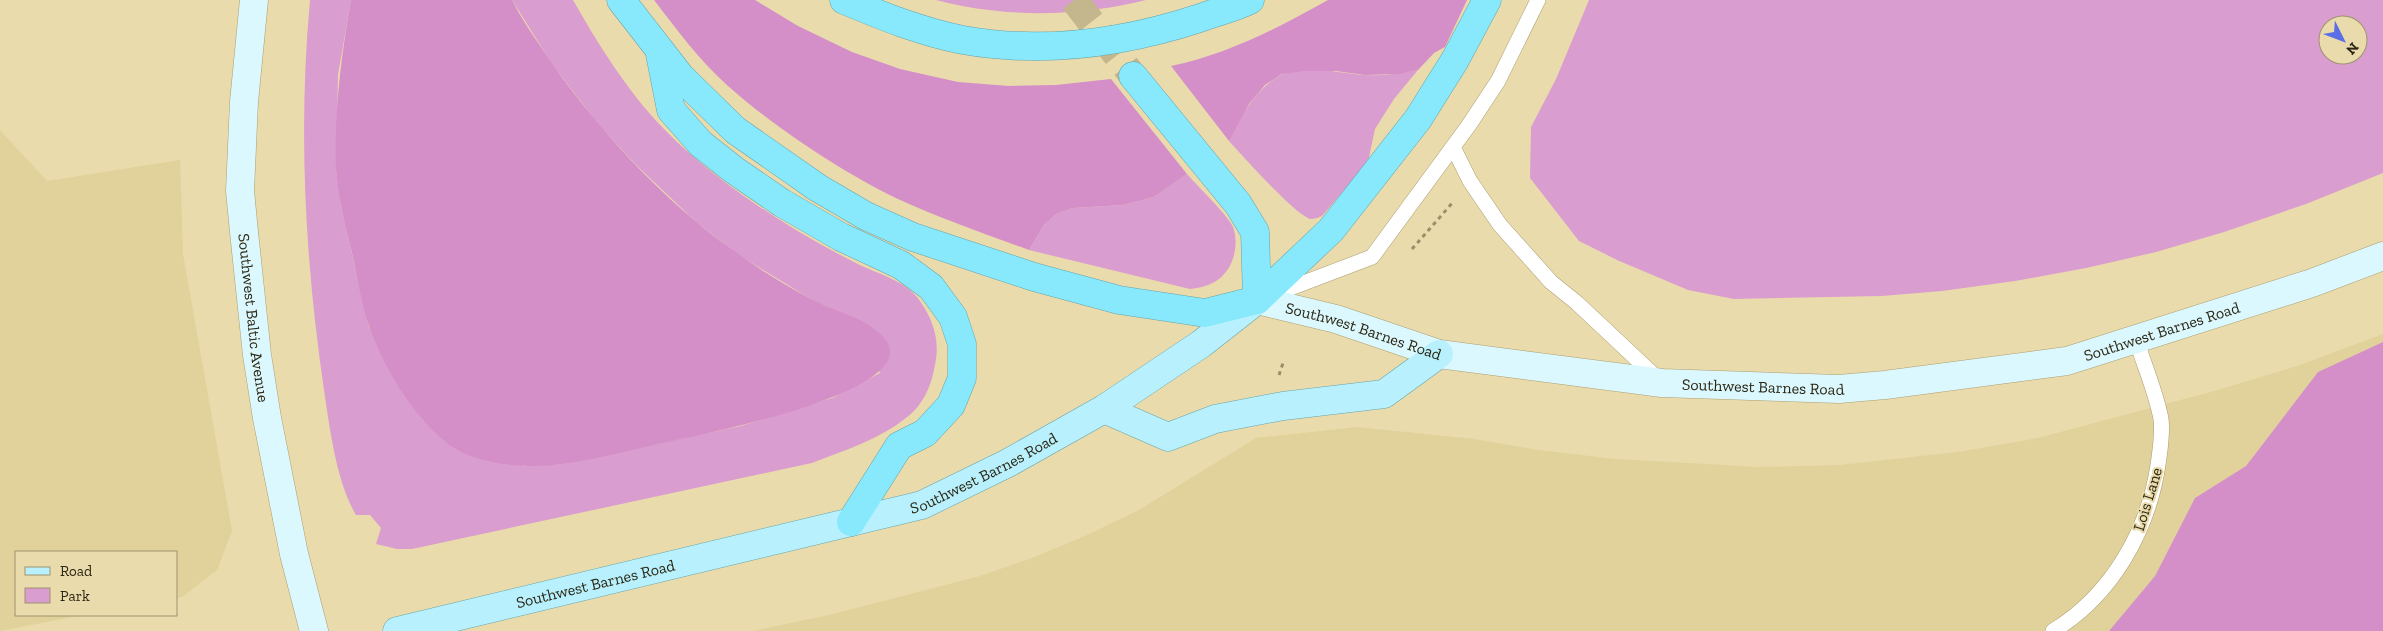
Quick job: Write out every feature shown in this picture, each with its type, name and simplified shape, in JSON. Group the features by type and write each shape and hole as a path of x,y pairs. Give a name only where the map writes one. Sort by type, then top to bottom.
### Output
{"highway":[{"path":"621,0 680,76 735,130 818,188 866,216 913,238 1034,277 1119,300 1205,313 1257,300 1331,230 1380,169 1422,112 1455,60 1487,0"},
{"path":"844,0 900,23 962,39 1012,46 1069,44 1128,38 1180,24 1250,0"},
{"path":"660,50 671,110 701,144 782,204 841,237 901,265 931,288 953,317 962,344 962,378 951,405 925,433 899,446 852,522"},
{"path":"1133,76 1238,204 1255,232 1257,300"}],"main road":[{"name":"Southwest Baltic Avenue","path":"254,0 244,102 240,191 257,355 267,418 294,554 314,631"},
{"name":"Southwest Barnes Road","path":"397,631 922,505 1008,463 1104,409 1201,344 1257,300 1336,319 1438,354 1662,383 1839,389 1884,386 2066,361 2312,283 2383,256"},
{"path":"1104,409 1168,437 1216,419 1283,406 1384,394 1438,354"}],"lane":[{"path":"1257,300 1372,257 1453,147 1498,81 1538,0"},
{"path":"1453,147 1470,181 1500,224 1551,282 1577,303 1662,383"},
{"name":"Lois Lane","path":"2053,631 2090,601 2112,578 2129,553 2151,497 2161,446 2161,420 2136,338"}],"path":[{"path":"1410,251 1470,181"}],"shaded area":[{"path":"351,0 512,0 523,20 562,78 607,133 656,186 710,233 755,266 813,300 875,329 888,344 886,363 866,381 833,397 791,412 705,434 585,460 552,465 503,464 479,459 452,446 436,434 422,419 396,383 377,346 362,302 340,202 336,169 339,84"},
{"path":"654,0 755,0 798,26 852,52 900,69 958,82 1009,86 1056,85 1111,79 1187,174 1154,197 1123,205 1073,208 1056,214 1044,225 1029,250 898,199 854,176 809,148 746,102 728,86 689,45"},
{"path":"1328,0 1467,0 1445,47 1434,53 1418,70 1399,74 1365,75 1336,71 1303,71 1282,74 1265,85 1249,104 1229,141 1171,66 1213,55 1233,47"},
{"path":"0,130 47,181 180,160 183,254 232,531 217,570 182,597 178,598 178,551 15,551 15,616 78,616 0,631"},
{"path":"2383,334 2383,342 2318,372 2246,466 2195,498 2155,576 2109,631 753,631 829,615 980,576 1032,558 1085,536 1139,510 1256,438 1357,427 1474,439 1538,450 1615,459 1758,467 1841,465 1958,452 2038,438 2218,390 2300,365"},
{"path":"2383,342 2383,631 2109,631 2155,576 2195,498 2246,466 2318,372"}],"green space":[{"path":"310,0 351,0 338,75 336,171 341,206 369,327 398,385 423,420 467,454 525,466 563,464 741,426 832,398 880,373 850,316 814,301 737,254 695,221 635,164 598,124 552,64 512,0 573,0 624,82 660,125 696,159 735,190 796,230 848,259 891,278 914,294 929,316 935,332 937,348 932,378 922,402 913,412 891,429 852,448 812,463 412,549 397,549 376,544 381,528 370,515 356,515 343,487 329,421 317,341 308,244 304,147 306,49"},
{"path":"936,0 1146,0 1094,10 1041,13 988,10"},
{"path":"1589,0 2383,0 2383,173 2306,204 2224,232 2156,252 2086,268 2015,281 1942,291 1882,296 1734,299 1688,290 1617,260 1579,241 1530,178 1531,127 1556,79"},
{"path":"1300,70 1322,70 1371,75 1404,73 1418,70 1394,99 1375,129 1368,162 1322,216 1311,219 1294,207 1269,184 1229,141 1256,95 1281,75"},
{"path":"1187,174 1224,214 1234,230 1236,245 1230,266 1220,278 1207,286 1190,289 1029,250 1044,225 1056,214 1073,208 1123,205 1154,197"}],"tunnel":[{"path":"1074,0 1133,76"}]}
